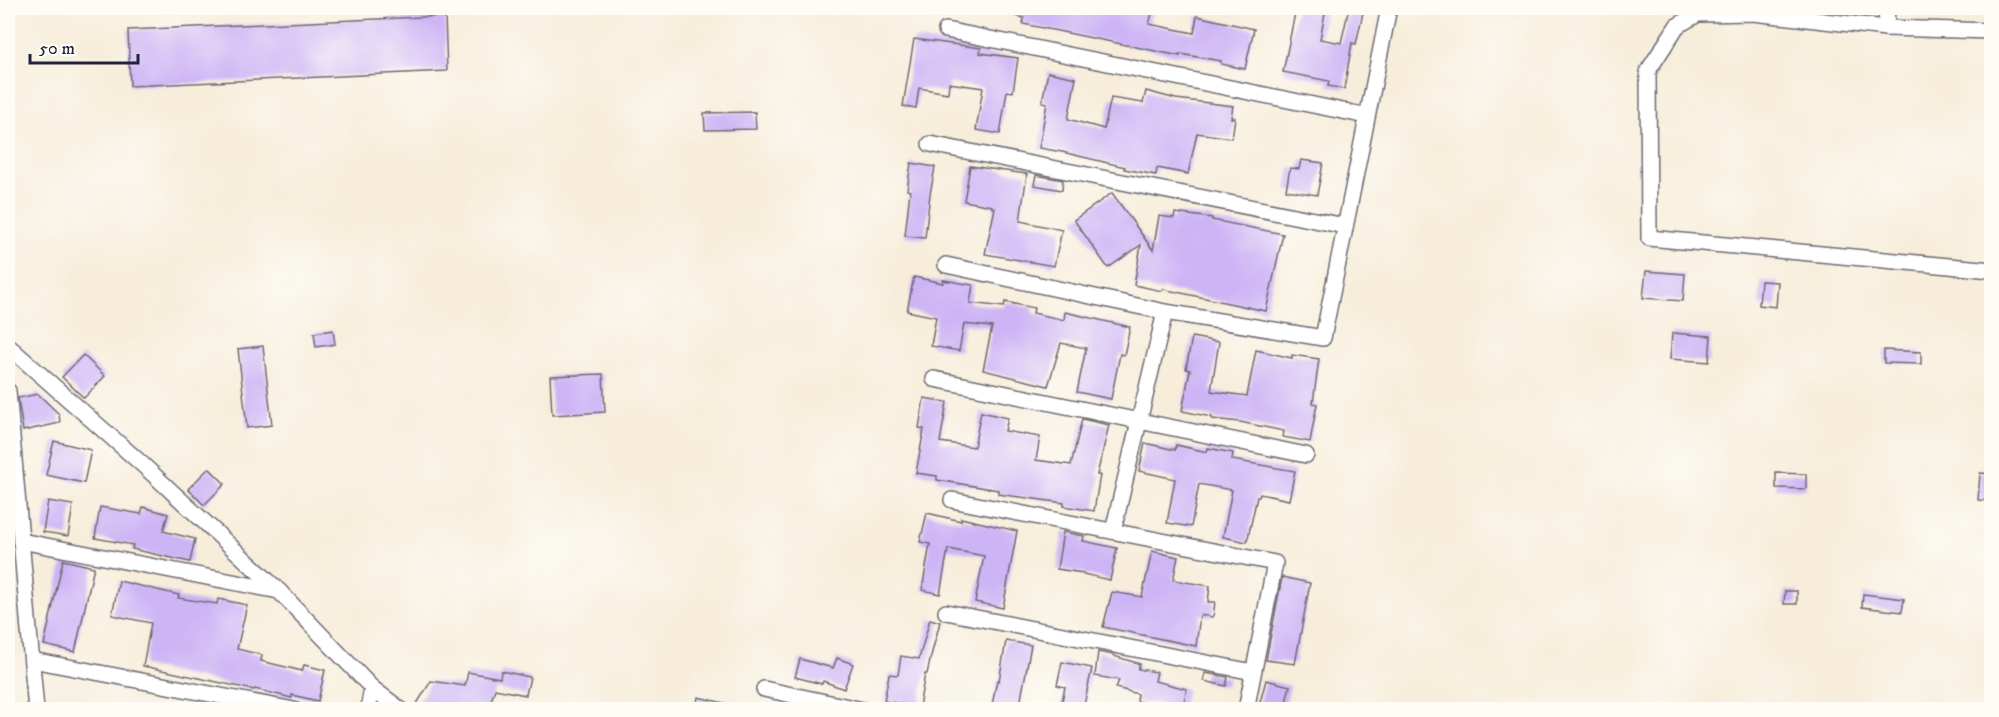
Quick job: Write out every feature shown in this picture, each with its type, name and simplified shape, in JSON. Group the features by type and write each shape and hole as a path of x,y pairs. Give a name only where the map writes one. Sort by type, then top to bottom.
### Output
{"street":[{"path":"946,265 1166,312 1323,338 1389,8"},
{"path":"1886,28 1887,8"},
{"path":"1992,31 1886,28 1753,13 1698,14 1677,26 1648,71 1649,238 1992,270"},
{"path":"946,30 1367,116"},
{"path":"930,144 1345,226"},
{"path":"1113,531 1166,312"},
{"path":"8,346 143,465 279,591 372,688 401,710"},
{"path":"934,379 1306,455"},
{"path":"8,391 36,710"},
{"path":"952,500 1275,562 1246,710"},
{"path":"21,541 279,591"},
{"path":"946,612 1253,672"},
{"path":"32,660 294,710"},
{"path":"368,710 372,688"},
{"path":"764,689 862,710"}],"building":[{"path":"1001,8 1044,8 1066,12 1067,8 1098,11 1099,8 1109,8 1126,12 1127,8 1143,8 1153,10 1149,24 1194,33 1197,16 1254,29 1245,69 1221,64 1221,61 1180,54 1180,56 1023,24 1024,18 1001,12"},
{"path":"1296,8 1326,8 1320,39 1341,43 1349,8 1364,8 1356,44 1352,43 1344,89 1328,86 1329,81 1283,72"},
{"path":"445,16 447,71 130,86 128,30"},
{"path":"914,39 981,48 980,53 1018,58 1013,92 1007,91 1000,134 976,130 983,88 949,83 948,93 919,88 916,108 903,106"},
{"path":"1048,72 1076,78 1068,119 1104,129 1111,98 1143,103 1146,91 1176,99 1233,106 1231,118 1235,118 1232,138 1197,133 1188,174 1157,168 1156,175 1039,148 1047,103 1042,102"},
{"path":"755,112 756,129 705,130 704,113"},
{"path":"1301,160 1323,163 1317,195 1286,190 1290,168 1299,169"},
{"path":"911,163 935,167 925,238 905,236"},
{"path":"970,166 1027,174 1020,221 1062,230 1054,266 985,254 995,208 964,201"},
{"path":"1036,175 1063,180 1062,190 1034,185"},
{"path":"1112,193 1153,250 1159,216 1174,218 1175,213 1212,218 1212,220 1283,234 1266,311 1134,285 1141,245 1108,268 1074,220"},
{"path":"1646,271 1685,274 1683,301 1643,298"},
{"path":"914,277 943,283 943,280 973,285 970,303 1004,307 1005,302 1034,308 1033,313 1064,320 1065,312 1130,327 1124,355 1120,354 1111,399 1077,392 1086,348 1061,343 1048,386 983,370 992,327 964,324 959,351 931,346 936,317 907,311"},
{"path":"1761,281 1778,282 1776,307 1759,305"},
{"path":"333,330 335,344 316,347 314,333"},
{"path":"1672,333 1711,336 1709,362 1670,359"},
{"path":"1192,337 1219,342 1211,391 1247,396 1256,350 1292,358 1292,355 1319,359 1313,403 1317,404 1310,442 1283,437 1284,431 1212,419 1212,417 1182,411 1190,370 1186,369"},
{"path":"263,346 272,425 247,428 238,349"},
{"path":"1884,350 1921,352 1921,364 1884,363"},
{"path":"83,355 105,376 84,398 62,377"},
{"path":"603,374 605,412 552,415 550,376"},
{"path":"38,394 59,414 60,423 23,431 18,398"},
{"path":"924,398 947,402 940,442 974,447 981,412 1008,418 1005,431 1040,437 1036,460 1071,465 1082,419 1109,425 1097,475 1100,475 1094,511 1064,506 1064,503 998,494 998,490 937,480 937,476 916,473 924,429 919,428"},
{"path":"54,441 91,450 84,483 46,475"},
{"path":"1145,443 1175,450 1176,445 1207,452 1208,448 1233,453 1232,460 1295,471 1289,500 1260,494 1257,497 1247,542 1223,537 1232,490 1199,484 1191,527 1167,523 1175,479 1139,471"},
{"path":"209,468 225,484 204,505 188,489"},
{"path":"1776,473 1806,474 1806,489 1776,488"},
{"path":"1980,473 1992,474 1992,501 1978,500"},
{"path":"48,501 73,505 68,536 43,532"},
{"path":"100,507 141,514 143,507 168,514 163,531 195,539 190,562 132,549 133,545 95,538"},
{"path":"927,513 1017,531 1003,608 975,602 984,556 948,549 940,594 922,590 930,544 920,542"},
{"path":"1063,532 1084,536 1083,541 1117,548 1110,580 1057,569"},
{"path":"1152,551 1178,557 1173,580 1210,586 1208,602 1215,602 1213,617 1200,615 1196,646 1103,627 1112,592 1142,597"},
{"path":"63,560 94,567 75,652 44,645"},
{"path":"1282,577 1310,583 1295,664 1266,660"},
{"path":"119,581 179,595 178,598 217,604 218,599 247,605 237,649 262,655 261,661 302,671 304,665 325,670 318,701 292,695 292,698 143,666 151,623 112,615"},
{"path":"1785,591 1797,591 1797,604 1784,604"},
{"path":"1863,594 1904,599 1902,612 1862,607"},
{"path":"930,619 940,622 927,674 925,674 919,707 884,701 889,674 898,675 901,656 919,659"},
{"path":"1006,641 1031,645 1019,710 991,710 997,680 999,681"},
{"path":"1098,652 1140,664 1138,669 1157,672 1155,681 1187,689 1182,710 1137,701 1138,694 1116,688 1119,680 1095,676"},
{"path":"837,658 853,664 844,689 823,681 822,684 795,677 800,659 833,668"},
{"path":"1062,662 1092,668 1083,710 1060,710 1065,687 1057,685"},
{"path":"501,671 530,677 526,695 495,689 488,710 413,710 431,681 465,686 468,672 500,678"},
{"path":"1205,673 1228,677 1226,686 1204,681"},
{"path":"1266,680 1290,686 1284,710 1258,710"},
{"path":"698,697 733,705 733,710 696,710"}]}
